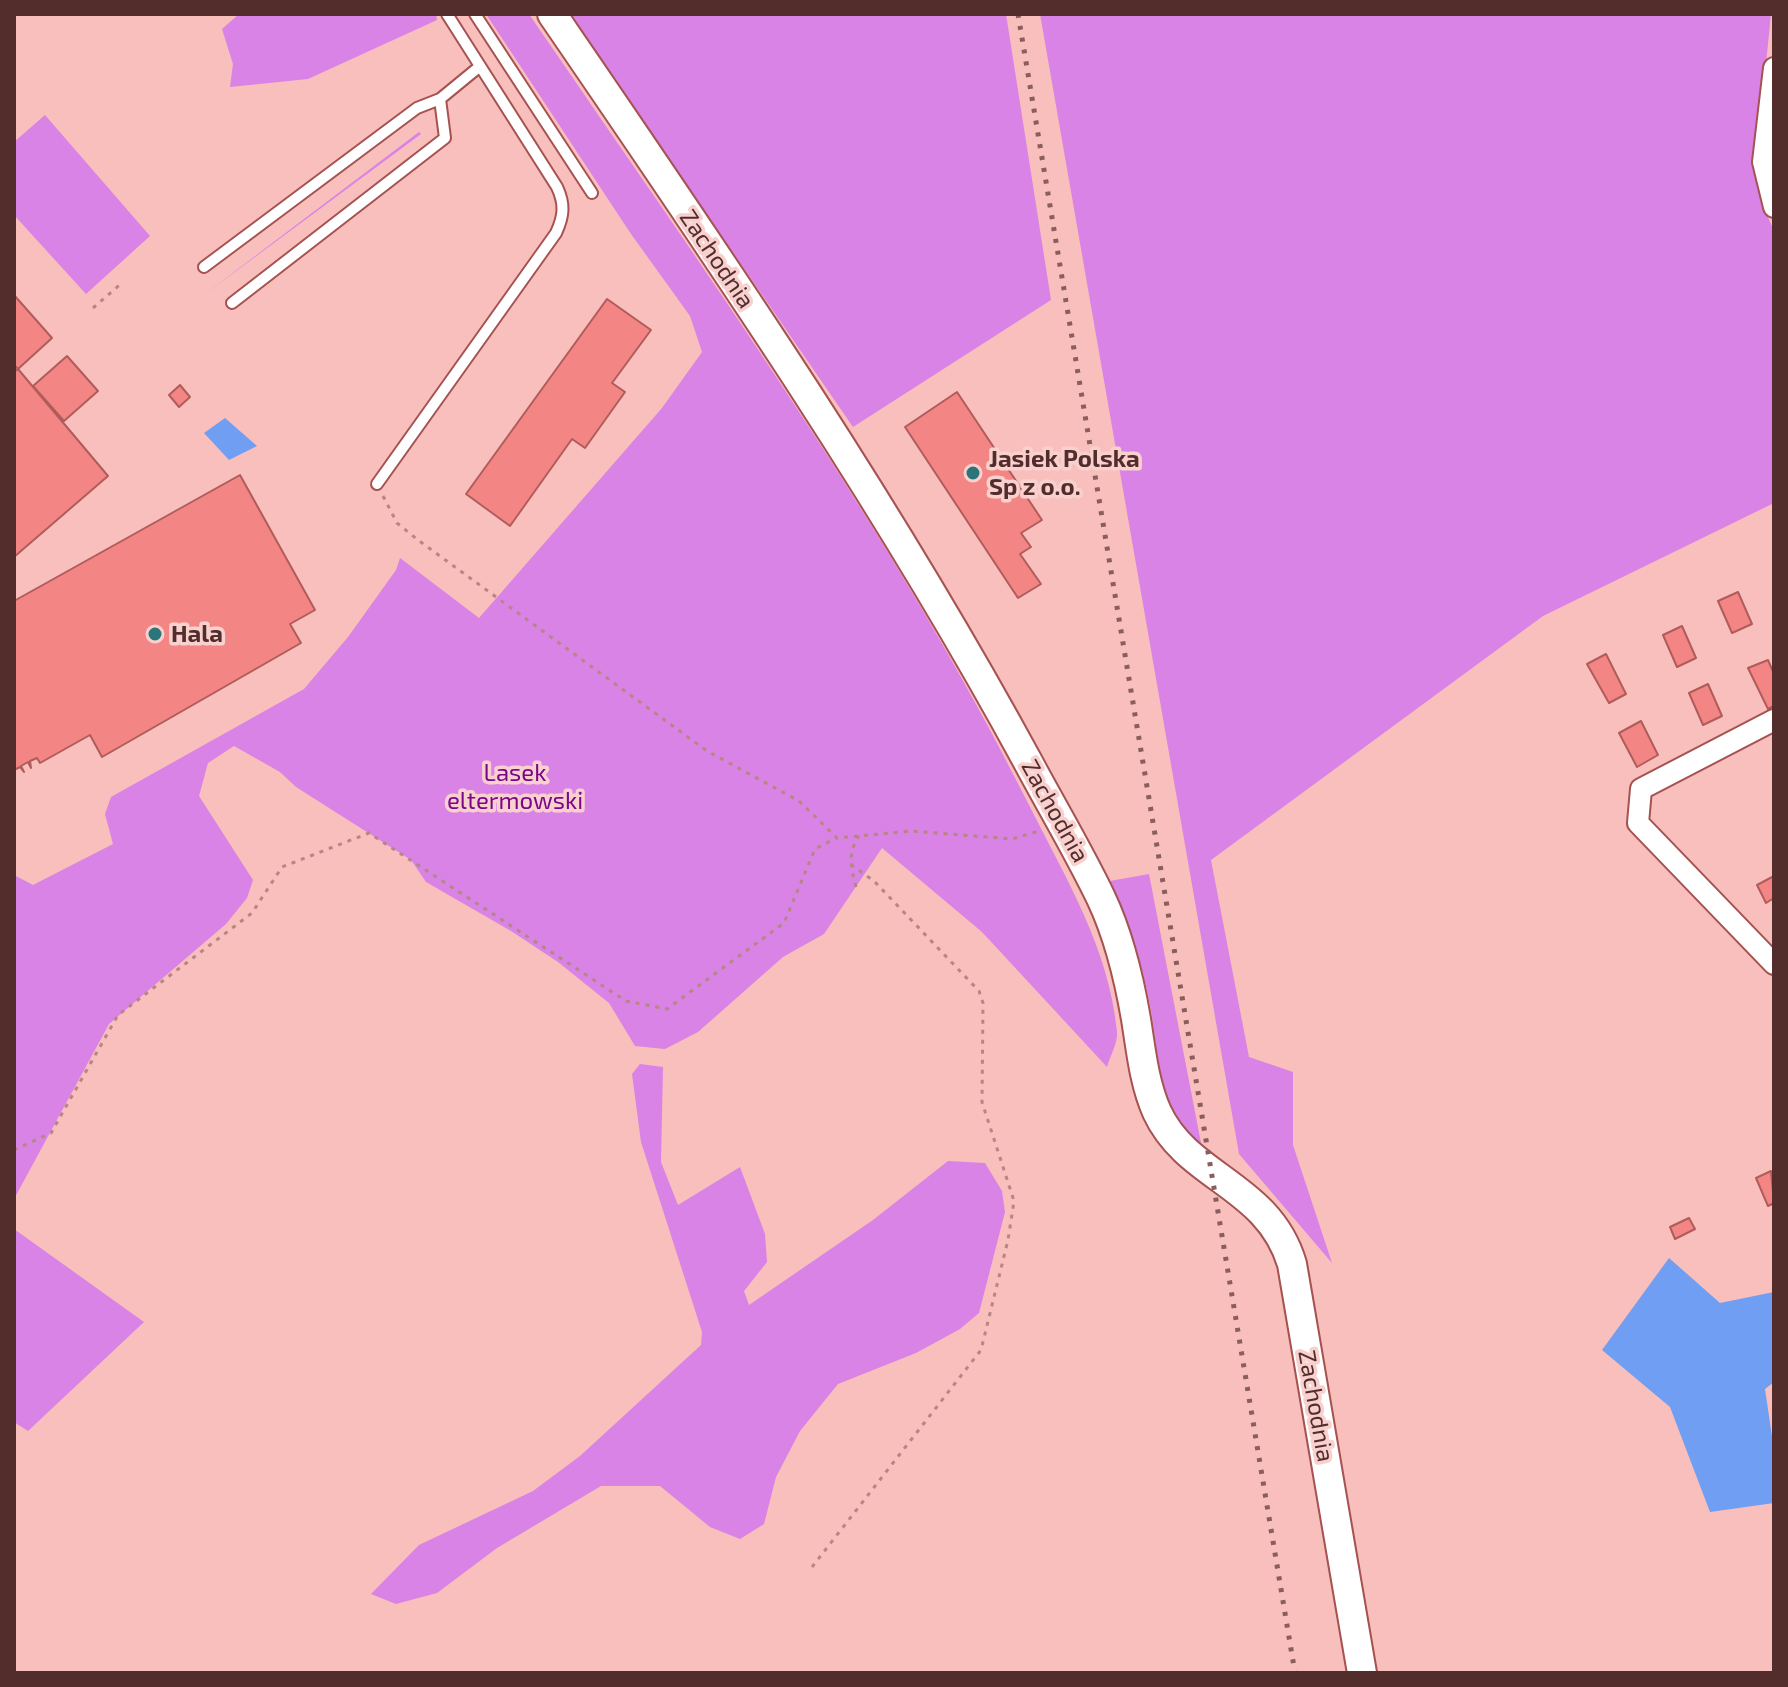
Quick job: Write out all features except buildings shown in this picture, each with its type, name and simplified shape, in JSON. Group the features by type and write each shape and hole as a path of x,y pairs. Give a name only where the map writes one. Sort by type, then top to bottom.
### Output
{"street":[{"name":"Zachodnia","path":"552,14 888,518 951,624 1060,821 1113,924 1157,1112 1181,1147 1267,1215 1289,1254 1362,1673"},
{"path":"1774,68 1763,162 1774,207"},
{"path":"1774,720 1641,789 1638,823 1774,964"}],"lane":[{"path":"377,484 556,233 563,217 563,199 557,187 447,14"},
{"path":"475,14 592,193"},
{"path":"204,267 417,108 440,99 479,67"},
{"path":"232,303 445,138 440,99"}],"path":[{"path":"93,308 123,282"},
{"path":"377,484 397,523 707,751 799,801 837,838 911,831 1012,839 1060,821"},
{"path":"14,1150 51,1133 118,1015 252,913 282,867 369,833 626,1001 667,1009 784,923 815,849 836,838"},
{"path":"856,887 850,864 851,848 859,836"},
{"path":"812,1567 981,1350 1008,1240 1014,1201 982,1102 983,1003 979,991 874,881 850,864"}],"green space":[{"path":"239,14 436,14 437,20 308,79 230,87 233,64 222,29"},
{"name":"Lasek eltermowski","path":"486,14 529,14 792,402 917,601 975,702 1084,915 1105,972 1117,1032 1107,1067 982,932 882,848 824,934 783,957 698,1032 665,1049 635,1046 609,1003 558,962 426,882 411,860 296,787 280,772 234,746 208,763 199,796 253,880 247,898 226,924 109,1024 14,1199 14,875 33,885 113,844 105,814 111,797 304,689 348,637 396,570 400,558 479,618 662,408 702,352 690,316 631,234"},
{"path":"569,14 1006,14 1051,300 853,427"},
{"path":"1040,14 1771,14 1756,162 1760,199 1774,231 1774,503 1543,616 1211,860 1249,1057 1293,1072 1293,1145 1332,1263 1239,1154"},
{"path":"45,115 150,236 86,294 14,215 14,142"},
{"path":"419,132 421,134 205,294"},
{"path":"1149,874 1201,1143 1186,1130 1167,1097 1142,969 1110,881"},
{"path":"640,1064 663,1067 661,1162 678,1205 740,1167 765,1234 767,1262 744,1291 749,1305 873,1220 948,1161 985,1163 1002,1191 1005,1212 979,1313 960,1329 916,1353 838,1384 800,1431 776,1477 764,1524 740,1539 710,1527 660,1486 601,1486 497,1548 437,1593 396,1604 371,1594 419,1545 533,1491 580,1456 701,1345 702,1332 641,1142 632,1074"},
{"path":"14,1229 144,1322 28,1431 14,1422"}],"water":[{"path":"225,418 257,446 229,460 204,433"},
{"path":"1669,1258 1720,1303 1774,1292 1774,1382 1765,1389 1774,1450 1774,1503 1710,1512 1670,1407 1602,1350"}],"railway":[{"path":"1018,14 1295,1673"}],"place":[{"name":"Jasiek Polska Sp z o.o.","path":"973,473"},
{"name":"Hala","path":"155,634"}]}
